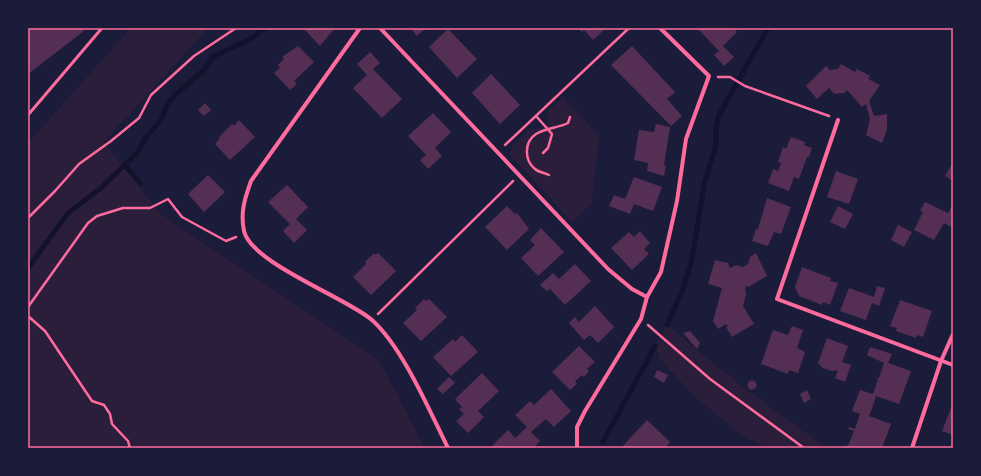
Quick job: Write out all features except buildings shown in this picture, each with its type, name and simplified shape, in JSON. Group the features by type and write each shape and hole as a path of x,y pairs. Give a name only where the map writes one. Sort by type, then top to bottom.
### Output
{"street":[{"path":"360,28 251,181 242,206 246,234 254,246 273,262 372,320 397,350 448,448"},
{"path":"380,28 608,269 632,289 647,297"},
{"path":"577,448 577,427 585,411 641,319 647,297 661,272 677,201 686,139 709,76 660,28"},
{"path":"838,120 777,299 953,365"},
{"path":"912,448 941,361 953,334"}],"lane":[{"path":"28,115 102,28"}],"path":[{"path":"28,218 79,164 111,141 139,118 151,95 189,61 236,28"},
{"path":"498,153 629,28"},
{"path":"730,77 745,86 838,120"},
{"path":"536,116 552,134 548,148 543,153"},
{"path":"549,175 535,169 529,162 526,151 529,140 535,135 548,129 568,123 570,117"},
{"path":"372,320 519,175"},
{"path":"28,307 88,223 97,216 123,208 150,208 168,199 182,217 226,241 246,234"},
{"path":"28,316 46,331 92,401 104,405 110,414 112,424 128,441 130,448"},
{"path":"641,319 710,379 804,448"}],"shaded area":[{"path":"131,28 208,28 104,142 161,214 379,360 425,448 28,448 28,143"},
{"path":"563,97 599,136 592,202 572,222 510,155 512,146 530,129 542,128 548,122 548,111"},
{"path":"667,325 746,389 828,448 765,448 738,432 693,395 660,359 655,346"}],"waterway":[{"path":"28,268 68,213 101,188 137,153 144,140 161,120 168,103 178,92 204,70 214,56 249,40 265,28"},
{"path":"667,325 683,289 692,259 704,185 716,145 716,129 719,115 768,28"},
{"path":"125,165 140,183"},
{"path":"603,442 655,346"}]}
